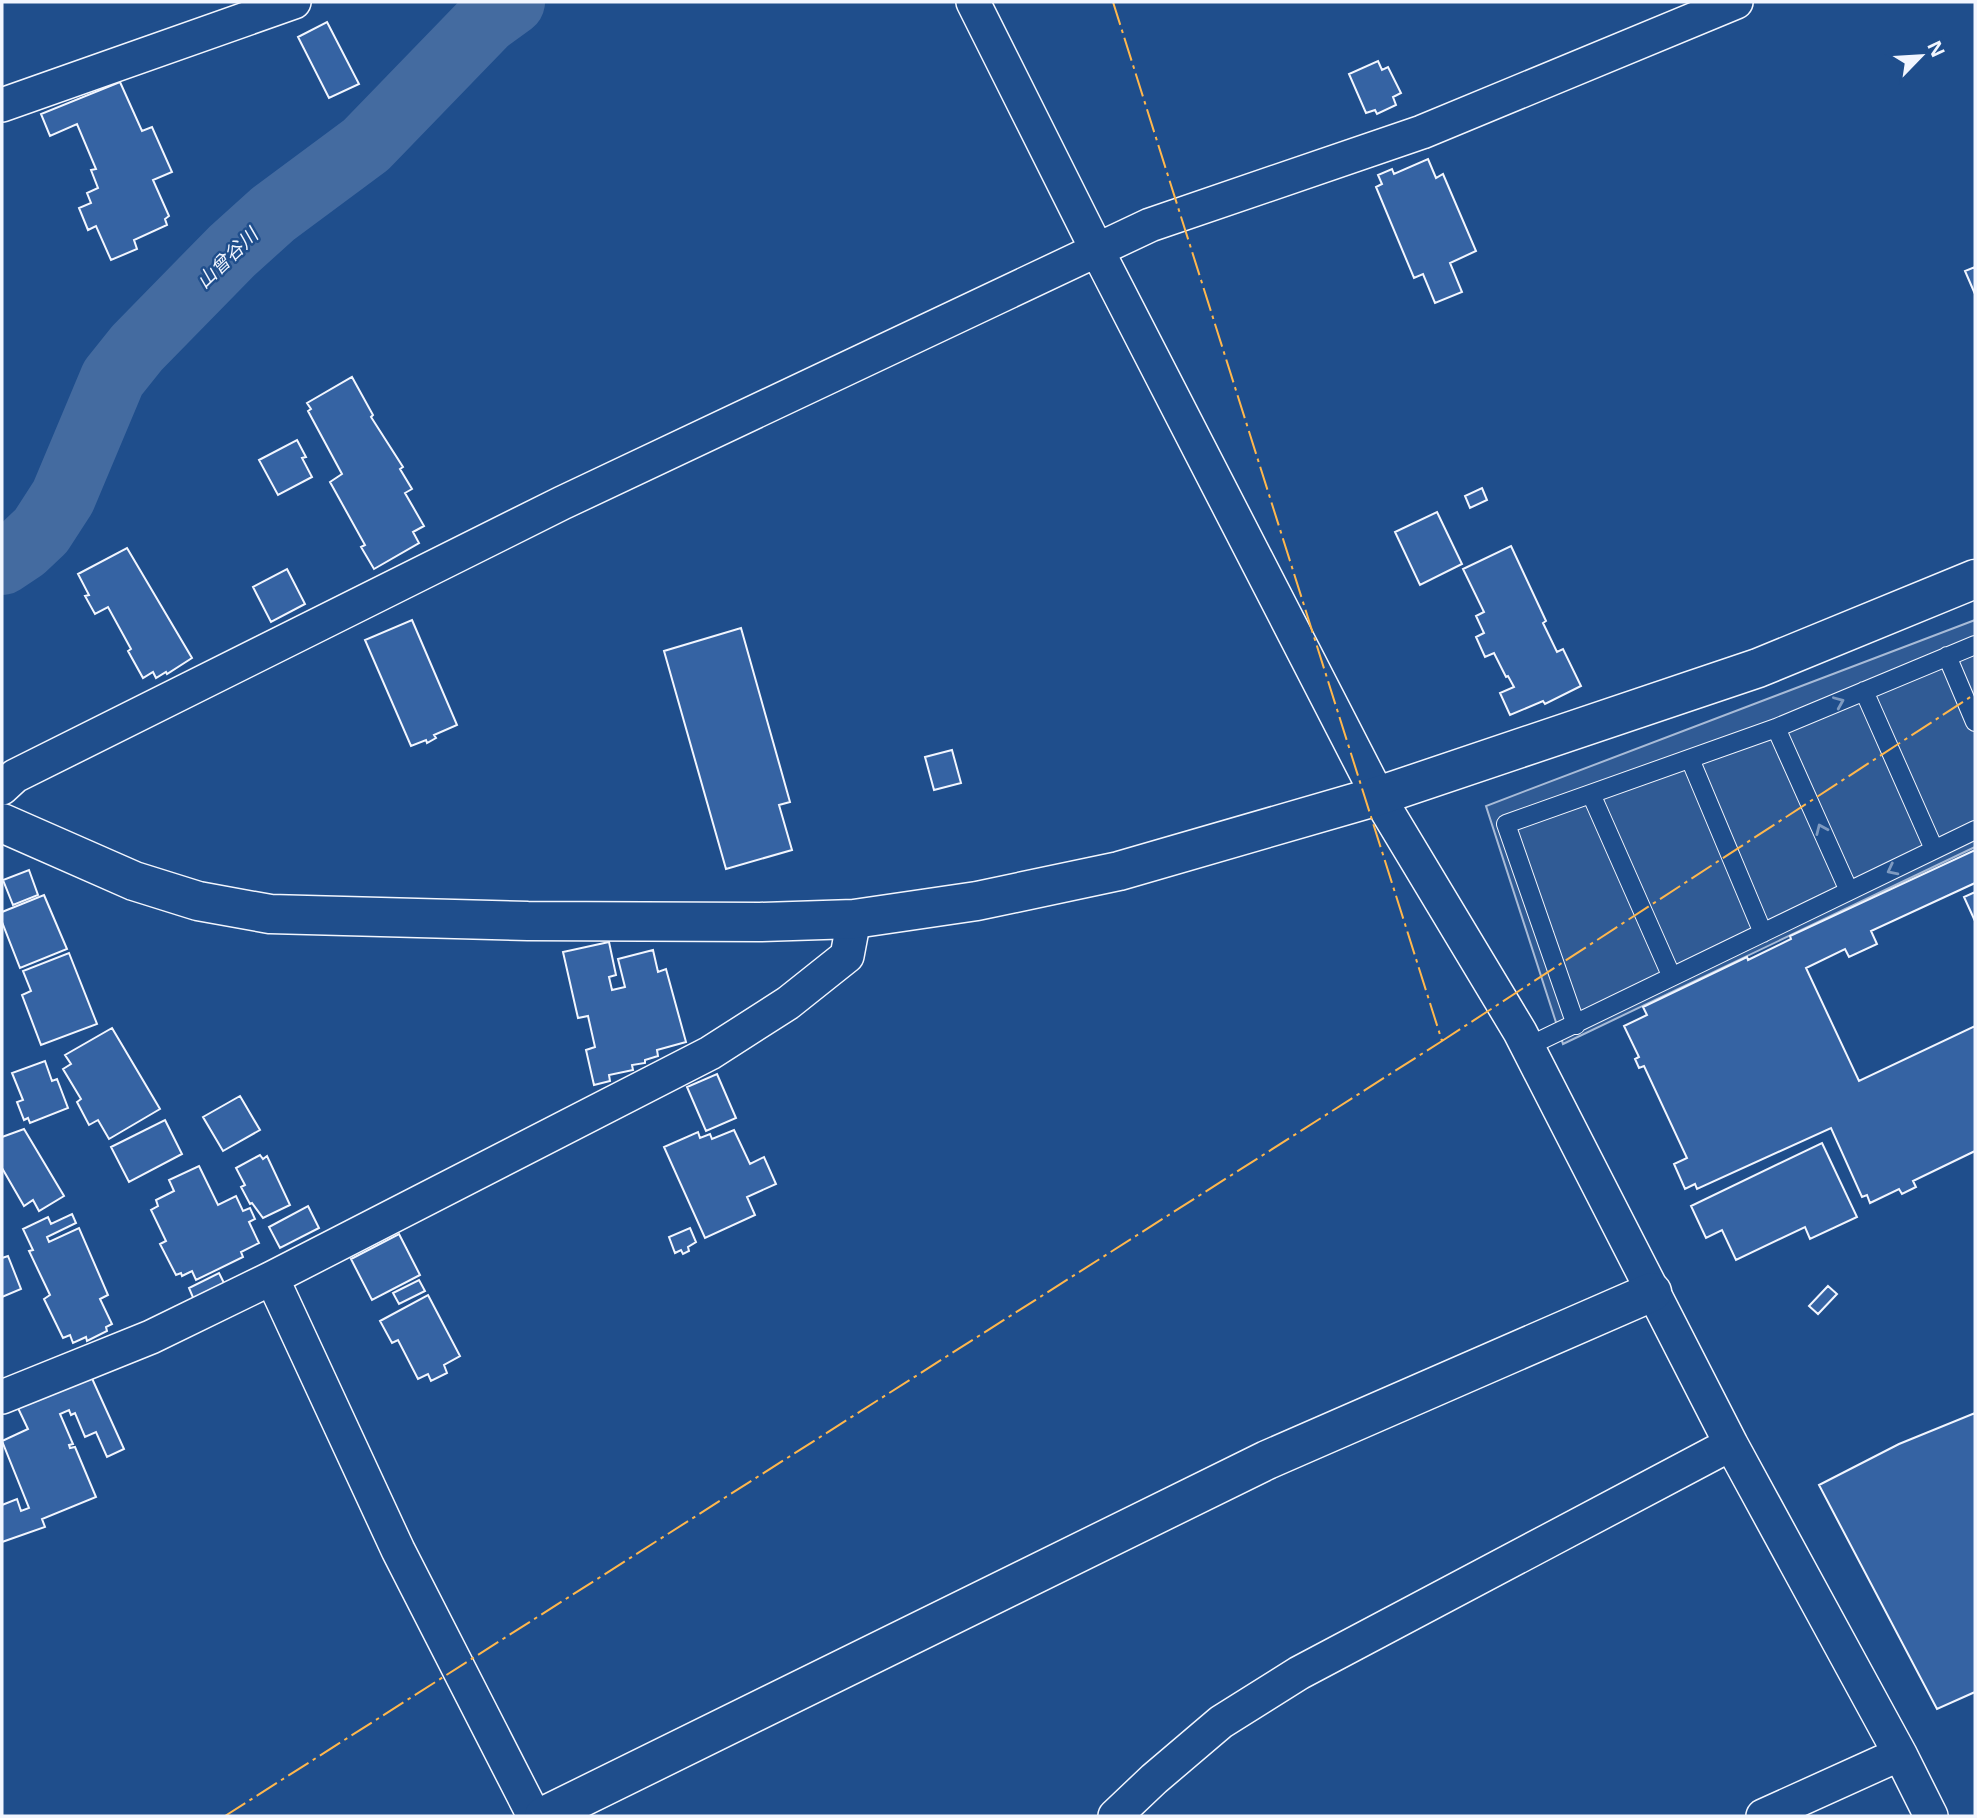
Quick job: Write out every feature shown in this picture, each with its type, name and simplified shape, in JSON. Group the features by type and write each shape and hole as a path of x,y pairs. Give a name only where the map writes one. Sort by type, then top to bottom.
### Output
{"street":[{"path":"2,105 294,2"},
{"path":"973,2 1097,250 1378,796 1527,1047 1731,1444 1931,1816"},
{"path":"2,788 15,776 562,503 1150,225 1422,132 1736,2"},
{"path":"2,823 134,881 198,901 270,914 528,921 760,922 854,919 978,901 1119,871 1378,796 1758,667 1975,579"},
{"path":"2,1397 151,1337 272,1279 710,1053 788,1003 847,956 854,919"},
{"path":"272,1279 398,1550 534,1816"},
{"path":"544,1816 1267,1460 1652,1292"},
{"path":"1115,1816 1221,1722 1299,1673 1731,1444"},
{"path":"1763,1816 1900,1754"}],"lane":[{"path":"1576,1025 1506,824 1776,728 1975,645"},
{"path":"1947,656 1975,722"},
{"path":"1864,691 1934,849"},
{"path":"1776,728 1849,891"},
{"path":"1690,759 1763,933"},
{"path":"1591,794 1671,975"},
{"path":"1527,1047 1975,830"}],"shaded area":[{"path":"1975,620 1975,847 1563,1044 1486,806"}],"building":[{"path":"327,22 359,84 329,98 298,37"},
{"path":"1378,61 1382,70 1388,67 1401,93 1393,97 1396,105 1377,114 1375,110 1366,113 1349,74"},
{"path":"120,82 142,131 152,127 172,172 153,180 169,216 165,219 167,225 134,240 137,249 111,260 96,226 88,230 79,208 91,203 87,193 98,188 91,170 96,169 77,124 50,136 41,114"},
{"path":"1428,159 1436,178 1443,174 1476,251 1450,263 1462,292 1435,303 1423,274 1414,278 1376,187 1382,184 1378,175 1392,169 1394,174"},
{"path":"1975,267 1975,294 1965,271"},
{"path":"352,377 373,415 371,417 403,467 400,469 412,489 405,493 424,526 413,532 419,543 374,569 361,547 365,545 330,482 342,474 308,411 311,409 307,403"},
{"path":"297,440 306,457 302,458 312,477 278,495 259,460"},
{"path":"1482,488 1487,500 1470,508 1465,496"},
{"path":"1437,512 1462,564 1420,585 1395,532"},
{"path":"1511,546 1546,621 1543,623 1557,652 1563,649 1581,686 1545,704 1543,701 1510,715 1500,693 1514,687 1494,653 1485,657 1476,637 1484,633 1476,616 1484,612 1463,569"},
{"path":"127,548 192,658 156,678 153,672 143,678 108,607 95,614 85,596 89,595 78,574"},
{"path":"287,569 305,604 271,622 253,587"},
{"path":"412,620 457,725 434,735 436,738 427,743 426,740 411,746 365,640"},
{"path":"741,628 790,802 779,805 792,850 726,869 664,651"},
{"path":"952,750 961,783 934,790 925,757"},
{"path":"1975,850 1975,883 1871,931 1877,944 1849,957 1845,949 1806,968 1859,1081 1975,1026 1975,1151 1913,1181 1916,1187 1902,1194 1899,1189 1870,1203 1867,1195 1862,1197 1831,1128 1697,1189 1695,1184 1685,1189 1674,1164 1687,1158 1644,1066 1639,1068 1635,1059 1639,1057 1624,1026 1647,1015 1643,1007 1747,957 1748,960 1791,939 1790,936"},
{"path":"29,870 38,895 13,905 3,880"},
{"path":"1975,892 1975,921 1964,897"},
{"path":"44,895 67,949 20,968 2,922 2,912"},
{"path":"609,942 616,975 609,977 612,990 625,987 618,959 653,950 658,972 666,969 686,1042 657,1050 658,1056 645,1060 645,1063 632,1065 633,1070 609,1075 610,1081 594,1085 586,1050 595,1047 588,1016 578,1018 563,952"},
{"path":"69,953 97,1024 41,1045 22,995 31,991 23,971"},
{"path":"112,1028 160,1109 109,1139 98,1120 89,1125 77,1102 81,1099 63,1069 71,1064 65,1055"},
{"path":"45,1061 52,1081 57,1079 68,1108 30,1123 28,1118 24,1120 17,1102 23,1100 12,1073"},
{"path":"717,1074 736,1118 706,1131 687,1087"},
{"path":"240,1096 260,1130 223,1151 203,1117"},
{"path":"165,1120 182,1154 129,1182 111,1147"},
{"path":"24,1129 64,1196 39,1211 33,1200 24,1206 2,1168 2,1137"},
{"path":"734,1130 750,1164 764,1157 776,1184 747,1197 755,1215 705,1238 664,1147 698,1132 700,1138 710,1134 712,1139"},
{"path":"1822,1143 1857,1217 1810,1239 1805,1227 1736,1260 1722,1230 1706,1238 1691,1206"},
{"path":"260,1155 263,1159 267,1156 290,1205 263,1218 252,1203 250,1204 241,1187 245,1185 236,1168"},
{"path":"199,1166 218,1205 236,1196 243,1211 250,1208 255,1219 249,1222 259,1243 241,1252 243,1257 196,1280 192,1271 182,1276 181,1273 176,1275 160,1244 166,1241 151,1210 158,1206 156,1200 174,1191 169,1180"},
{"path":"308,1206 319,1228 280,1248 269,1227"},
{"path":"72,1214 76,1223 47,1237 49,1242 79,1228 108,1295 100,1299 112,1324 106,1327 107,1331 87,1341 86,1337 73,1343 70,1335 63,1338 44,1299 50,1295 29,1251 33,1250 23,1229 48,1217 51,1224"},
{"path":"690,1228 696,1242 688,1247 689,1251 683,1254 681,1250 675,1253 669,1237"},
{"path":"399,1234 420,1275 372,1300 351,1259"},
{"path":"8,1256 21,1289 2,1297 2,1258"},
{"path":"219,1273 225,1285 194,1300 189,1288"},
{"path":"419,1280 425,1291 399,1304 393,1293"},
{"path":"1828,1286 1837,1294 1818,1314 1809,1306"},
{"path":"428,1295 460,1356 444,1365 447,1373 431,1381 428,1374 418,1379 398,1340 392,1343 380,1321"},
{"path":"90,1374 124,1449 107,1457 96,1432 85,1437 75,1413 71,1415 69,1410 60,1414 73,1444 69,1445 70,1448 75,1447 96,1497 42,1519 45,1527 2,1542 2,1505 17,1499 21,1511 29,1508 2,1441 28,1429 17,1406"},
{"path":"1975,1413 1975,1692 1937,1709 1819,1485 1899,1444"}],"waterway":[{"name":"山曾谷川","path":"2,562 23,548 41,531 63,497 113,378 137,348 232,251 273,214 366,145 486,21 512,2"}],"power":[{"path":"1113,2 1442,1041 1975,694"},
{"path":"225,1816 1442,1041"}]}
